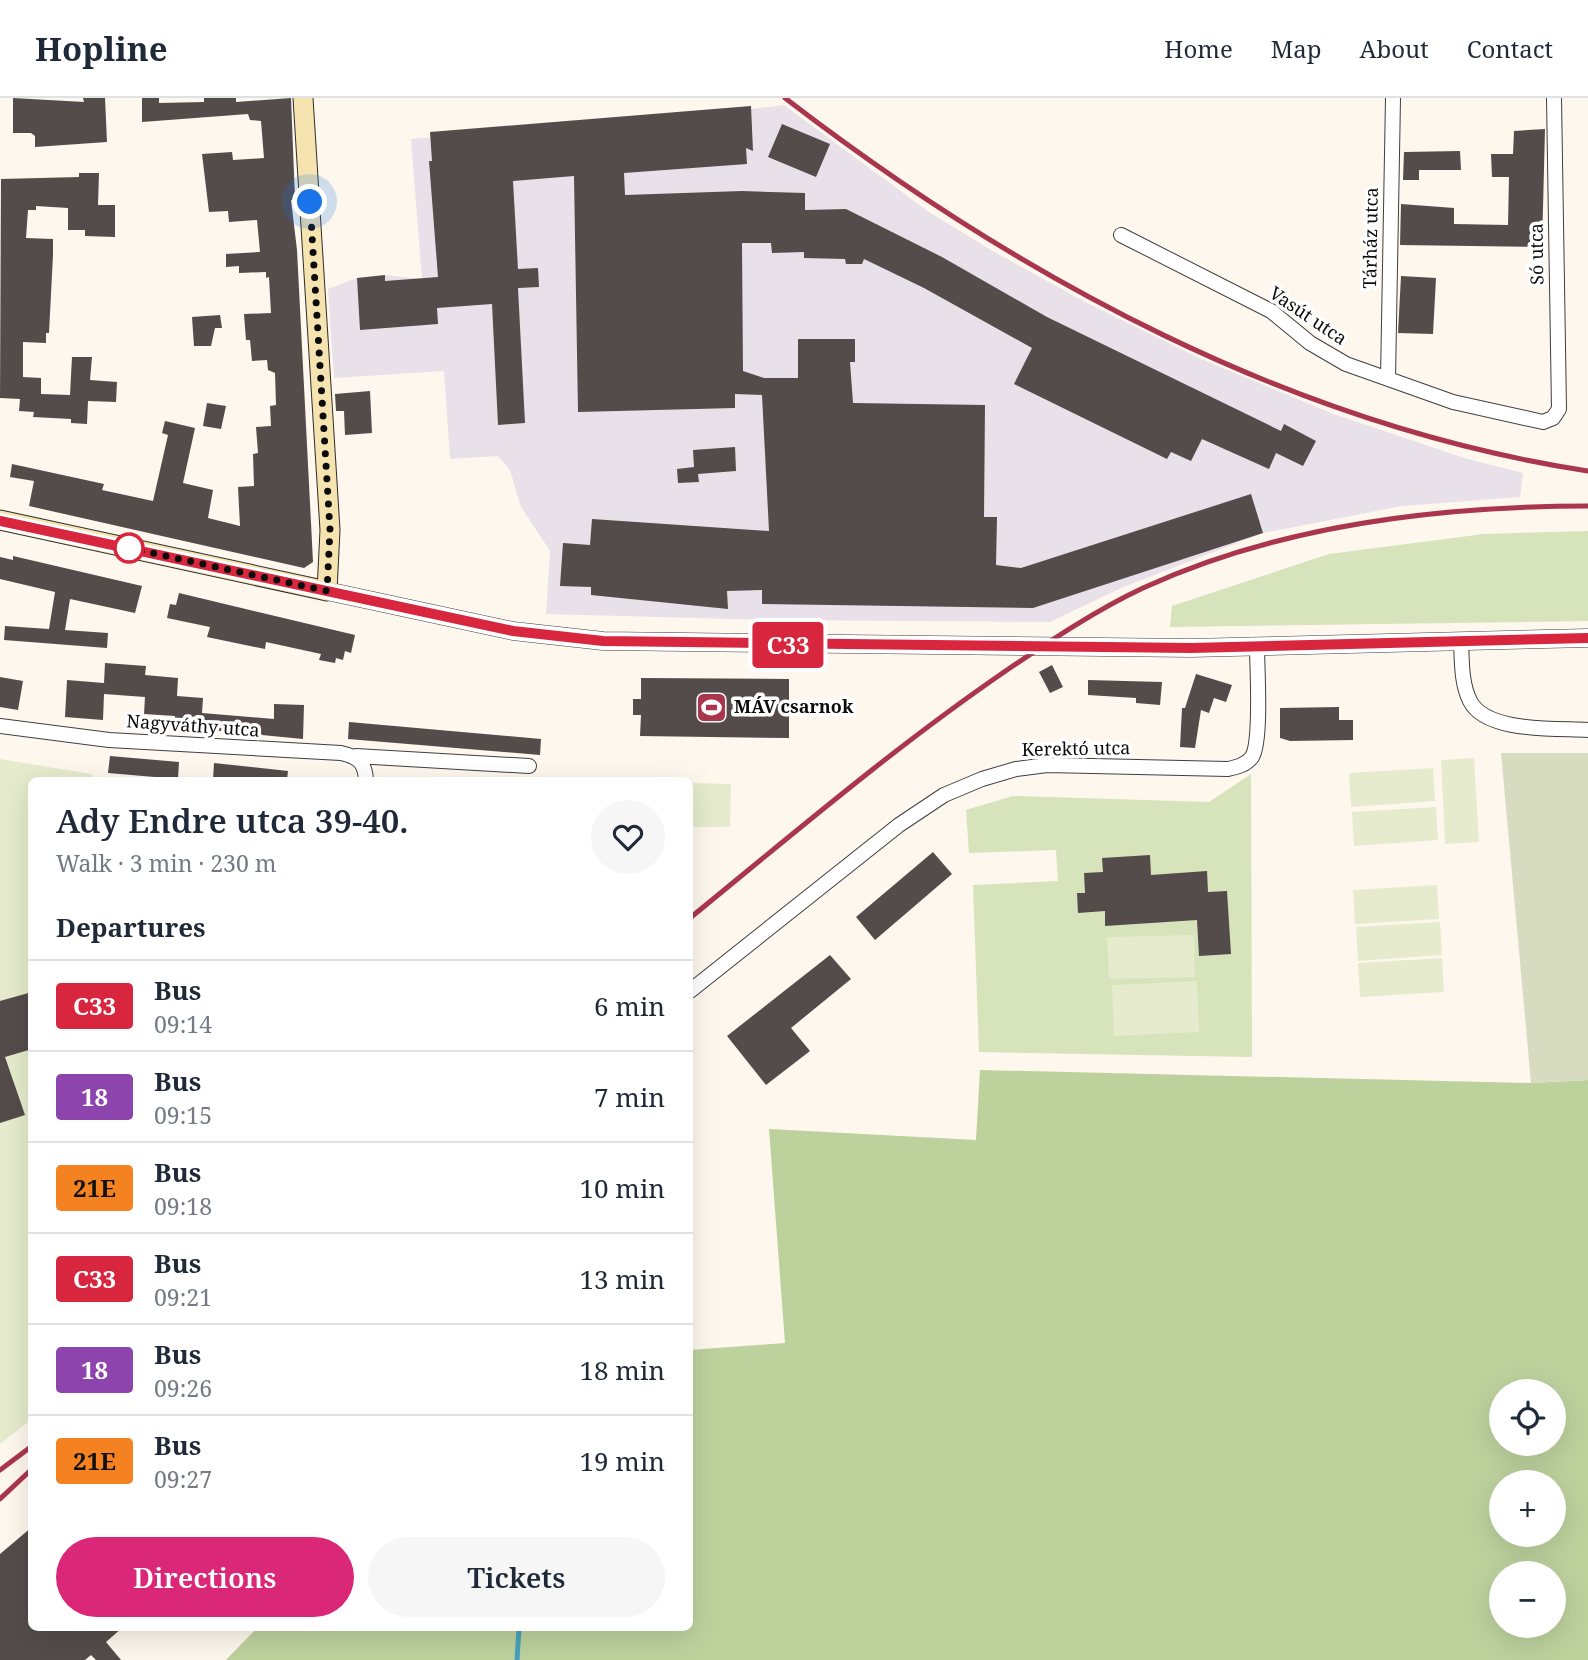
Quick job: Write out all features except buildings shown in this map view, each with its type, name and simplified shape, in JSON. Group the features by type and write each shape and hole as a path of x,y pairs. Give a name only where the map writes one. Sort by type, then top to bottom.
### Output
{"main road":[{"path":"0,520 327,591 329,519 303,98"}],"street":[{"name":"Tárház utca","path":"1388,379 1393,98"},
{"name":"Só utca","path":"1554,98 1559,409"},
{"name":"Vasút utca","path":"1121,235 1271,311 1326,354 1388,379 1453,401 1532,421 1553,418 1559,409"},
{"path":"327,591 513,631 603,641 769,645 1257,646 1588,638"},
{"path":"1461,641 1466,691 1481,714 1515,725 1588,730"},
{"name":"Kerektó utca","path":"693,989 899,825 944,795 982,779 1016,769 1047,765 1228,769 1244,764 1251,759 1257,743 1257,646"},
{"name":"Nagyváthy utca","path":"0,726 109,740 529,766"},
{"path":"356,756 362,763 365,777"}],"shaded area":[{"path":"784,105 929,212 1087,303 1199,358 1331,413 1464,458 1523,473 1520,497 1402,506 1263,533 1121,588 1050,622 778,620 546,614 550,551 521,507 510,470 498,456 450,459 444,371 334,378 328,289 357,278 385,275 422,279 411,139 651,121"}],"green space":[{"path":"1588,531 1588,621 1170,627 1172,606 1329,554 1484,534"},
{"path":"1501,753 1588,753 1588,1080 1531,1083"},
{"path":"1474,758 1479,842 1445,844 1441,760"},
{"path":"0,759 91,774 93,777 28,777 28,1422 0,1444"},
{"path":"1433,768 1435,801 1351,807 1349,773"},
{"path":"1251,774 1252,1057 979,1052 973,885 1058,881 1056,850 969,853 966,810 1013,796 1209,802"},
{"path":"693,783 731,784 730,827 693,827"},
{"path":"1436,807 1438,840 1354,846 1352,812"},
{"path":"1437,885 1439,919 1355,924 1353,890"},
{"path":"1440,922 1442,955 1358,961 1356,927"},
{"path":"1194,935 1195,977 1109,979 1107,937"},
{"path":"1442,958 1444,992 1360,997 1358,963"},
{"path":"1197,981 1199,1032 1114,1036 1112,985"},
{"path":"980,1070 1531,1083 1588,1080 1588,1660 226,1660 254,1631 693,1631 693,1350 785,1343 769,1129 976,1140"}],"waterway":[{"path":"517,1660 519,1631"}],"railway":[{"path":"785,98 875,164 968,226 1064,283 1164,335 1266,381 1371,419 1478,449 1588,471"},
{"path":"693,916 846,791 966,699 1074,626 1143,588 1195,566 1249,549 1304,534 1361,523 1474,510 1588,506"},
{"path":"0,1470 28,1449"},
{"path":"0,1499 28,1473"}],"bus line":[{"name":"C33","path":"0,521 513,631 603,641 755,645 1191,648 1588,638"}],"place":[{"name":"MÁV csarnok","path":"711,707"}],"route":[{"path":"129,548 327,591 330,530 310,202"}]}
